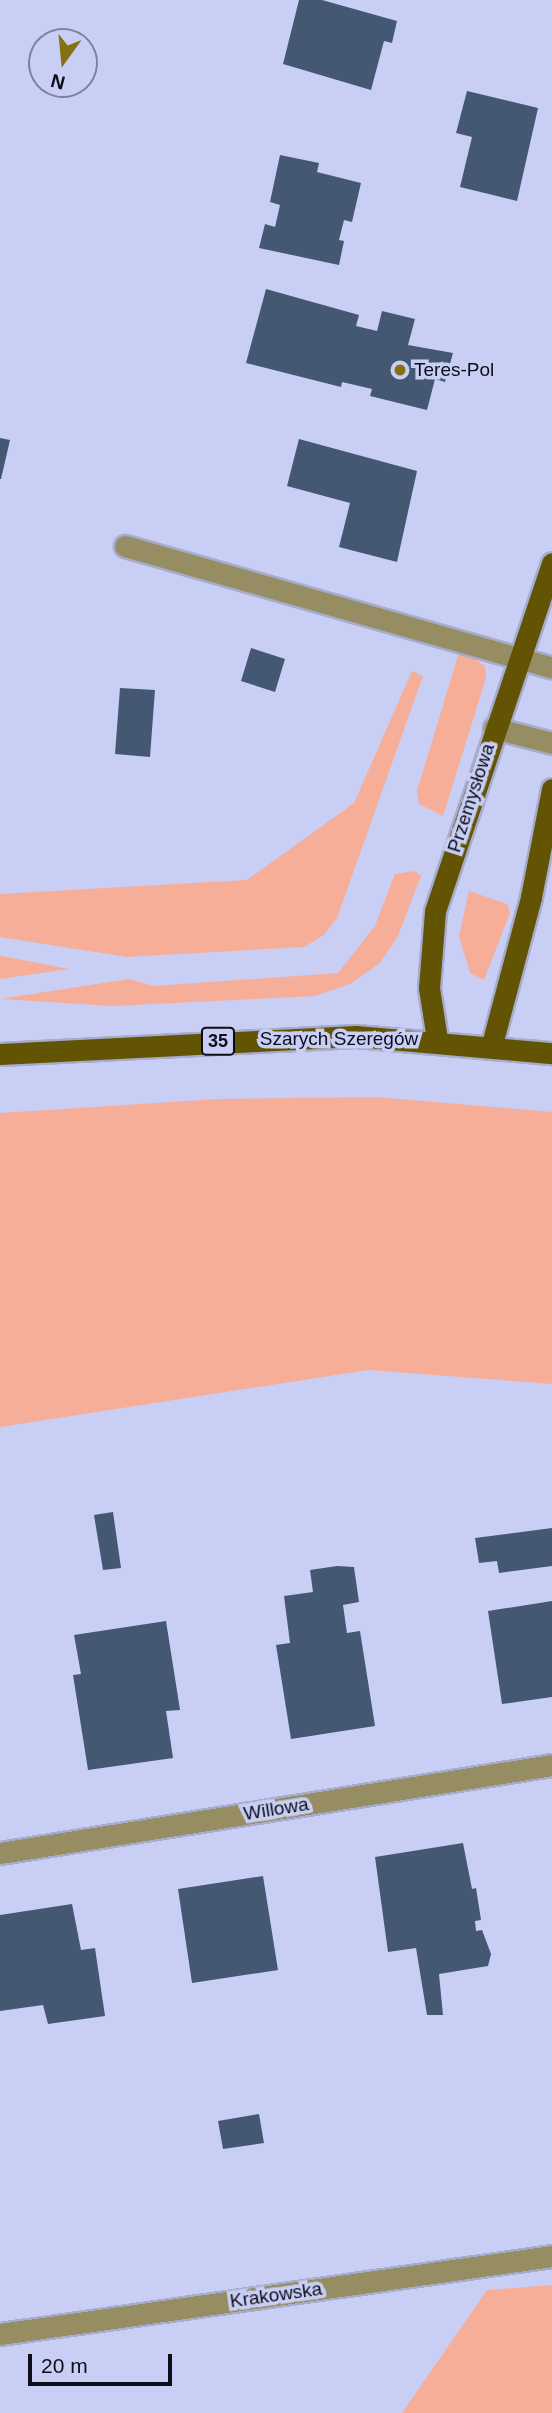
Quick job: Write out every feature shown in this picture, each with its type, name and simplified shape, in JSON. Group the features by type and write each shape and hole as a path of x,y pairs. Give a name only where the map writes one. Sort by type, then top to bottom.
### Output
{"main road":[{"name":"Przemysłowa","path":"437,1039 429,988 435,911 517,657 552,563"},
{"path":"492,1044 531,897 552,789"},
{"name":"Szarych Szeregów","path":"0,1054 356,1036 437,1039 552,1053"}],"street":[{"path":"125,546 552,668"},
{"path":"494,727 552,743"},
{"name":"Willowa","path":"0,1853 552,1765"},
{"name":"Krakowska","path":"0,2334 552,2256"}],"shaded area":[{"path":"460,649 485,666 486,678 443,816 419,804 417,791"},
{"path":"412,671 423,676 337,918 324,935 304,947 127,957 0,937 0,894 247,880 354,803"},
{"path":"415,871 421,876 398,936 380,963 350,984 315,996 113,1006 0,999 129,979 154,986 338,973 375,926 395,874"},
{"path":"469,891 507,904 510,913 484,980 470,973 459,936"},
{"path":"2,956 69,969 0,979"},
{"path":"376,1097 552,1112 552,1384 368,1370 0,1427 0,1113 218,1099"},
{"path":"552,2285 552,2413 402,2413 487,2290"}],"building":[{"path":"299,0 322,0 397,21 392,43 384,41 371,90 283,64"},
{"path":"467,91 538,108 517,201 460,187 472,137 456,133"},
{"path":"280,155 319,163 317,172 361,183 352,222 344,220 339,240 344,241 339,265 259,248 265,224 275,227 280,205 270,202"},
{"path":"266,289 359,315 356,326 377,331 382,311 415,319 408,345 453,353 445,382 435,379 427,410 370,396 372,389 342,382 341,387 246,363"},
{"path":"0,438 10,440 1,479 0,479"},
{"path":"299,439 417,471 397,562 339,547 350,503 287,486"},
{"path":"251,648 285,659 275,692 241,681"},
{"path":"120,688 155,690 150,757 115,754"},
{"path":"113,1512 121,1568 103,1570 94,1515"},
{"path":"552,1528 552,1566 499,1573 497,1561 479,1563 475,1538"},
{"path":"337,1566 354,1567 359,1602 343,1605 347,1633 360,1631 375,1726 291,1739 276,1645 290,1643 284,1596 313,1592 310,1570"},
{"path":"552,1601 552,1697 502,1704 488,1611"},
{"path":"166,1621 180,1710 166,1711 173,1758 88,1770 73,1675 81,1674 74,1635"},
{"path":"463,1843 472,1889 476,1888 481,1920 475,1921 476,1931 482,1930 491,1954 488,1966 439,1974 443,2015 427,2015 416,1948 388,1952 375,1857"},
{"path":"263,1876 278,1970 192,1983 178,1889"},
{"path":"72,1904 81,1950 95,1948 105,2016 48,2024 43,2005 0,2011 0,1915"},
{"path":"259,2114 264,2143 223,2149 218,2121"}],"place":[{"name":"Teres-Pol","path":"400,370"}]}
